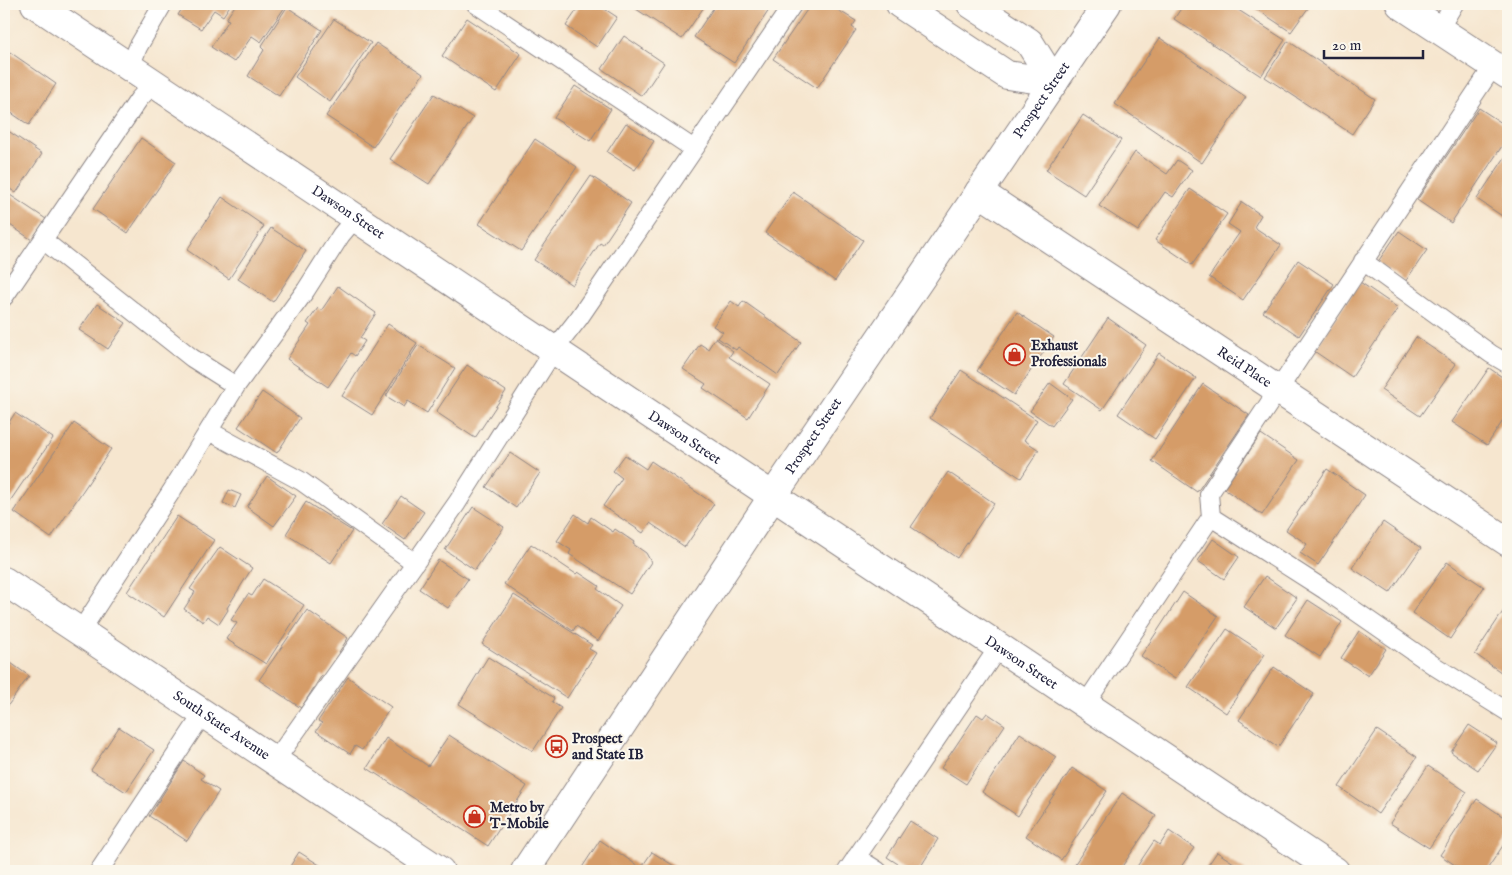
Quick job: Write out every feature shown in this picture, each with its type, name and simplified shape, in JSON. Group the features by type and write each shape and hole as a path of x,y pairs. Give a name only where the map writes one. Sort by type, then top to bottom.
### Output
{"street":[{"name":"Dawson Street","path":"35,4 773,496 1084,706 1335,871"},
{"path":"900,4 1007,75 1054,82"},
{"path":"971,4 1028,42 1054,82"},
{"name":"Prospect Street","path":"525,871 773,496 1107,4"},
{"path":"1400,4 1501,70"},
{"name":"Reid Place","path":"979,192 1508,542"},
{"name":"South State Avenue","path":"4,581 440,871"}],"lane":[{"path":"130,67 138,47 163,4"},
{"path":"476,4 694,149"},
{"path":"275,761 457,503 554,350 579,318 793,4"},
{"path":"1439,29 1454,4"},
{"path":"1084,706 1211,517 1209,494 1363,261 1501,70"},
{"path":"4,297 139,99 154,83"},
{"path":"80,632 171,492 236,386 306,290 341,235 356,217"},
{"path":"43,240 192,358 236,386"},
{"path":"1363,261 1491,354 1508,364"},
{"path":"209,431 301,481 415,564"},
{"path":"1211,517 1325,590 1436,667 1508,712"},
{"path":"878,871 851,864 998,648"},
{"path":"99,871 203,714"}],"building":[{"path":"185,4 231,4 223,16 214,10 201,29 178,15"},
{"path":"236,4 287,4 261,42 252,36 234,62 211,47 229,20 226,19"},
{"path":"581,4 597,4 617,17 597,47 566,26"},
{"path":"635,4 706,4 682,39 633,7"},
{"path":"716,4 773,4 734,63 694,37"},
{"path":"811,4 828,4 856,21 852,27 856,30 817,88 773,59"},
{"path":"1184,4 1229,4 1285,40 1261,76 1174,19"},
{"path":"1249,4 1311,4 1291,32"},
{"path":"287,7 322,30 279,96 248,76 264,50 261,47"},
{"path":"467,18 521,54 496,92 442,56"},
{"path":"334,19 371,43 330,102 295,77"},
{"path":"624,36 664,63 642,96 602,69"},
{"path":"1160,38 1246,97 1202,163 1115,104"},
{"path":"1288,41 1375,99 1352,134 1265,77"},
{"path":"376,43 423,74 373,147 326,116"},
{"path":"4,48 56,84 29,125 4,108"},
{"path":"575,86 611,109 590,141 554,118"},
{"path":"434,94 473,118 429,184 390,159"},
{"path":"1479,108 1508,127 1508,137 1451,223 1417,200"},
{"path":"1083,115 1121,140 1084,195 1046,170"},
{"path":"626,123 654,141 635,170 607,152"},
{"path":"4,128 42,154 16,193 4,185"},
{"path":"141,138 176,162 128,233 93,209"},
{"path":"535,139 577,167 521,251 479,224"},
{"path":"1135,152 1167,174 1177,160 1192,170 1173,197 1165,192 1138,231 1099,206"},
{"path":"1508,153 1508,220 1477,199"},
{"path":"591,176 631,203 603,245 600,243 572,285 534,260"},
{"path":"1190,189 1227,214 1192,265 1155,240"},
{"path":"4,191 46,219 32,240 4,221"},
{"path":"793,192 863,240 835,281 765,233"},
{"path":"222,197 264,226 229,279 187,250"},
{"path":"1242,202 1261,215 1254,227 1281,245 1243,300 1209,277 1240,232 1228,224"},
{"path":"271,228 306,251 273,302 238,279"},
{"path":"1399,231 1427,250 1405,282 1377,263"},
{"path":"1298,260 1334,284 1299,336 1263,312"},
{"path":"1360,282 1398,308 1352,377 1314,351"},
{"path":"338,286 376,313 360,338 365,341 355,356 351,353 328,387 287,359 310,325 307,323 318,308 321,311"},
{"path":"731,301 739,307 743,301 801,342 778,375 738,347 736,350 718,338 723,332 713,326"},
{"path":"97,304 126,323 108,349 79,330"},
{"name":"Exhaust Professionals","path":"1017,312 1054,337 1014,395 977,371"},
{"path":"1108,318 1146,345 1102,410 1064,384"},
{"path":"388,324 417,343 372,415 342,396"},
{"path":"1416,337 1456,364 1420,416 1381,390"},
{"path":"715,338 733,351 729,357 770,384 748,418 703,388 706,384 683,369 700,344 708,349"},
{"path":"418,345 455,368 427,413 408,401 404,407 386,396"},
{"path":"1159,353 1196,378 1155,439 1118,414"},
{"path":"467,365 506,391 475,438 436,412"},
{"path":"1489,368 1508,381 1508,413 1487,445 1452,422"},
{"path":"961,370 1037,420 1024,440 1039,450 1021,478 930,418"},
{"path":"1050,383 1072,399 1052,426 1030,411"},
{"path":"1203,384 1249,415 1197,492 1152,461"},
{"path":"262,392 300,418 277,453 238,427"},
{"path":"15,413 53,438 6,507 4,506 4,430"},
{"path":"74,423 111,449 51,538 14,512"},
{"path":"1261,434 1299,460 1262,515 1224,489"},
{"path":"510,453 540,473 516,508 486,487"},
{"path":"625,455 646,469 651,461 714,504 685,547 650,523 643,533 603,506 622,478 613,471"},
{"path":"1327,469 1365,495 1318,565 1300,553 1307,544 1286,530"},
{"path":"948,472 994,503 957,558 911,527"},
{"path":"267,476 296,496 274,526 247,507"},
{"path":"229,490 241,495 235,508 223,503"},
{"path":"401,496 424,512 405,540 382,524"},
{"path":"306,502 352,531 331,563 286,534"},
{"path":"473,507 504,527 475,570 445,550"},
{"path":"575,514 588,523 591,517 613,532 615,529 646,553 651,562 630,594 569,554 571,550 557,541"},
{"path":"177,516 214,540 164,617 127,592"},
{"path":"1383,522 1421,548 1390,593 1352,568"},
{"path":"1213,539 1239,557 1224,579 1198,561"},
{"path":"531,544 576,574 578,572 599,586 597,589 621,606 598,641 576,626 573,631 504,584"},
{"path":"220,547 252,568 219,624 207,616 203,622 184,609 195,592 190,589"},
{"path":"438,560 468,579 448,608 419,589"},
{"path":"1447,562 1484,587 1450,639 1412,613"},
{"path":"1265,576 1297,598 1276,628 1244,607"},
{"path":"263,579 304,605 266,664 226,639 237,623 231,620 248,594 252,596"},
{"path":"1183,592 1218,616 1175,679 1141,656"},
{"path":"514,595 592,645 589,649 596,653 567,698 482,644"},
{"path":"1308,600 1342,622 1320,657 1285,635"},
{"path":"1508,604 1508,677 1475,654"},
{"path":"307,610 348,638 339,652 341,653 325,677 322,675 301,708 259,680"},
{"path":"1227,629 1265,654 1226,713 1188,687"},
{"path":"1359,631 1386,649 1368,676 1341,658"},
{"path":"488,657 554,698 552,702 561,708 533,751 459,704"},
{"path":"4,658 29,676 4,711"},
{"path":"1274,667 1314,694 1278,747 1239,720"},
{"path":"348,677 391,707 362,750 355,746 350,754 316,731 322,723 318,721"},
{"path":"987,713 1005,725 966,784 941,768 977,714 983,718"},
{"path":"1469,725 1497,743 1478,770 1451,752"},
{"path":"119,727 154,750 126,792 91,770"},
{"path":"1377,730 1417,757 1378,814 1339,787"},
{"path":"1020,733 1056,757 1018,816 982,792"},
{"name":"Metro by T-Mobile","path":"449,735 527,786 488,846 367,768 386,738 428,766"},
{"path":"184,761 204,775 201,779 219,791 187,841 149,816"},
{"path":"1428,766 1467,792 1429,848 1390,823"},
{"path":"1072,768 1107,791 1061,860 1026,836"},
{"path":"1122,793 1156,816 1119,871 1083,871 1074,865"},
{"path":"1477,799 1508,820 1508,838 1486,871 1464,871 1440,855"},
{"path":"910,821 938,839 918,871 909,871 887,857"},
{"path":"1169,831 1194,848 1178,871 1134,871 1154,841 1160,845"},
{"path":"600,840 641,868 652,852 682,871 585,871 581,869"},
{"path":"299,852 329,871 287,871"},
{"path":"1217,852 1246,871 1204,871"}],"place":[{"name":"Exhaust Professionals","path":"1015,354"},
{"name":"Prospect and State IB","path":"556,747"},
{"name":"Metro by T-Mobile","path":"474,816"}]}
